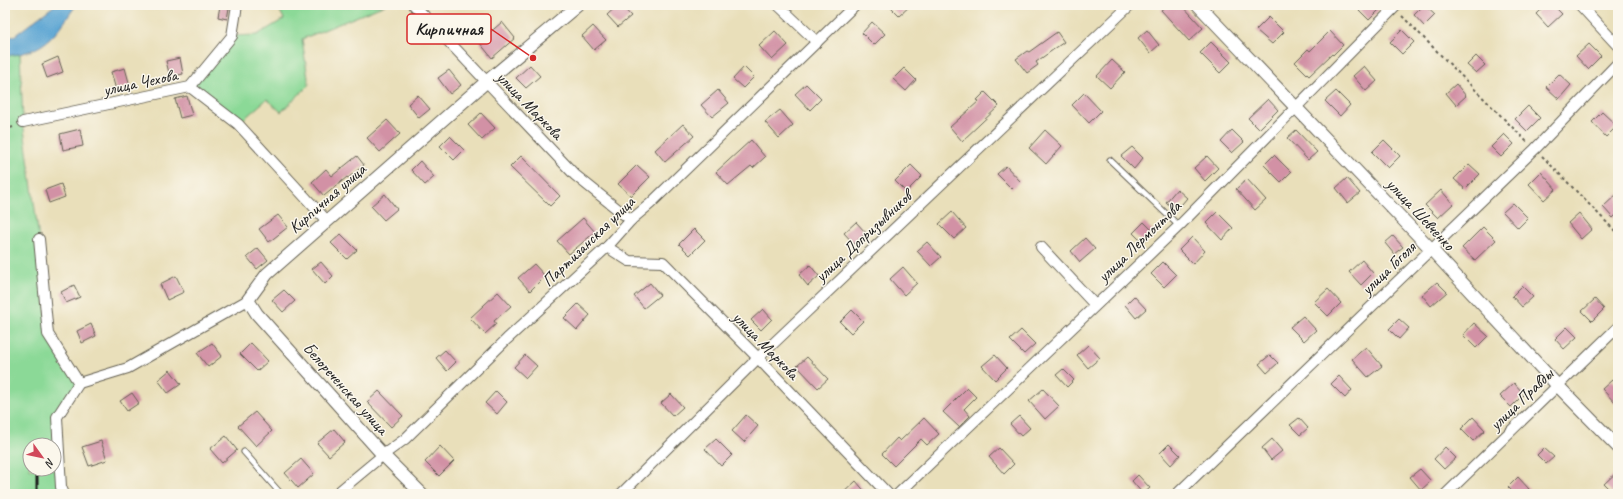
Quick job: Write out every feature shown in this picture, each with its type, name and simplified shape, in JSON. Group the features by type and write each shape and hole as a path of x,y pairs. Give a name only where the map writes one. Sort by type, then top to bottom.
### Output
{"street":[{"name":"улица Чехова","path":"24,122 190,87 232,36 237,5"},
{"name":"улица Маркова","path":"414,5 575,175 631,220"},
{"name":"Кирпичная улица","path":"79,383 128,368 248,300 267,274 486,82 578,5"},
{"path":"778,5 817,42"},
{"name":"Партизанская улица","path":"336,494 383,455 405,439 507,339 607,247 631,220 650,204 855,5"},
{"name":"улица Допризывников","path":"621,494 758,358 1130,5"},
{"name":"улица Шевченко","path":"1198,5 1431,249 1557,385 1618,447"},
{"path":"1580,5 1618,46"},
{"name":"улица Лермонтова","path":"898,494 1179,226 1394,6"},
{"name":"улица Гоголя","path":"1177,494 1535,149 1618,63"},
{"path":"190,87 238,124 327,221"},
{"path":"39,239 48,334 79,383 56,417 61,487 64,494"},
{"name":"улица Маркова","path":"607,247 629,261 663,262 758,358 888,494"},
{"path":"1041,247 1095,305"},
{"name":"Белореченская улица","path":"248,300 257,314 383,455 422,494"},
{"name":"улица Правды","path":"1446,494 1618,327"}],"lane":[{"path":"1110,160 1179,226"},
{"path":"244,452 281,494"}],"path":[{"path":"1394,6 1618,234"}],"green space":[{"path":"277,5 385,5 302,39 309,85 281,112 267,99 238,124 191,87 232,36 257,35 284,19"},
{"path":"20,54 23,122 39,239 48,334 79,383 57,417 59,437 22,437 22,477 62,477 62,472 64,494 5,494 5,56"}],"water":[{"path":"55,5 76,5 55,34 48,41 30,51 5,56 5,39 14,36"}],"building":[{"path":"618,5 621,5 631,16 618,27 607,15"},
{"path":"888,5 911,5 899,16"},
{"path":"1167,5 1182,5 1203,28 1189,41 1161,10"},
{"path":"1364,5 1374,5 1379,10 1369,20 1359,10"},
{"path":"1424,5 1435,15 1424,26 1414,15"},
{"path":"1545,5 1553,5 1562,14 1548,27 1536,14"},
{"path":"220,6 229,8 227,19 218,17"},
{"path":"1269,17 1284,32 1272,44 1256,30"},
{"path":"502,22 515,38 492,58 479,42"},
{"path":"872,22 885,34 874,45 862,33"},
{"path":"593,26 606,40 594,50 582,36"},
{"path":"1147,30 1159,45 1150,53 1138,38"},
{"path":"1402,30 1414,42 1402,54 1390,42"},
{"path":"775,31 788,45 772,60 759,46"},
{"path":"1330,31 1343,45 1309,76 1295,62 1308,49 1310,51"},
{"path":"1057,32 1064,42 1036,62 1038,65 1027,73 1016,59 1027,51 1029,52"},
{"path":"1211,42 1231,62 1220,73 1200,53"},
{"path":"1589,44 1601,56 1588,69 1576,56"},
{"path":"1476,56 1485,65 1476,73 1467,65"},
{"path":"58,57 63,72 47,78 42,64"},
{"path":"180,58 183,74 170,77 166,61"},
{"path":"1112,60 1125,72 1110,88 1097,76"},
{"path":"530,65 540,76 526,88 516,78"},
{"path":"1364,66 1377,81 1366,91 1353,76"},
{"path":"744,67 754,77 743,88 733,79"},
{"path":"125,68 130,86 116,90 111,72"},
{"path":"904,68 916,80 906,91 893,79"},
{"path":"449,70 461,85 450,94 438,78"},
{"path":"1559,74 1571,85 1559,99 1546,87"},
{"path":"806,84 821,99 810,110 795,94"},
{"path":"1456,84 1466,96 1456,105 1446,93"},
{"path":"718,90 729,103 712,117 701,105"},
{"path":"1336,91 1350,105 1340,116 1325,101"},
{"path":"985,92 999,106 962,141 950,127 979,101 977,100"},
{"path":"1084,93 1101,111 1089,123 1072,105"},
{"path":"418,95 430,109 419,118 408,104"},
{"path":"187,96 192,115 180,118 175,99"},
{"path":"1268,99 1278,110 1259,129 1248,118"},
{"path":"1528,106 1540,118 1527,131 1515,119"},
{"path":"780,110 793,125 779,138 765,122"},
{"path":"1602,112 1617,126 1606,137 1592,122"},
{"path":"481,113 495,128 482,140 468,125"},
{"path":"387,120 400,134 380,152 367,138"},
{"path":"683,124 694,136 665,162 655,150"},
{"path":"80,129 83,146 63,150 60,134"},
{"path":"1045,130 1062,146 1046,164 1029,148"},
{"path":"1232,130 1244,142 1232,153 1221,142"},
{"path":"1296,130 1317,152 1308,160 1287,138"},
{"path":"1504,134 1514,144 1501,157 1491,147"},
{"path":"450,136 464,150 454,160 440,146"},
{"path":"751,140 765,157 753,168 751,166 728,185 716,172"},
{"path":"1384,140 1400,156 1388,168 1372,152"},
{"path":"1132,147 1143,158 1134,169 1121,156"},
{"path":"1274,155 1291,172 1281,182 1264,165"},
{"path":"357,156 364,165 324,196 312,182 326,169 332,176"},
{"path":"521,156 560,196 550,206 510,167"},
{"path":"1207,156 1218,168 1205,181 1194,168"},
{"path":"420,161 434,177 425,185 411,170"},
{"path":"1469,164 1480,174 1465,189 1454,179"},
{"path":"637,165 650,177 631,196 618,184"},
{"path":"911,165 922,176 906,192 895,181"},
{"path":"1006,166 1020,181 1012,189 997,174"},
{"path":"1541,172 1556,189 1544,200 1529,184"},
{"path":"1347,178 1360,193 1348,203 1336,188"},
{"path":"1247,179 1266,200 1255,210 1236,189"},
{"path":"61,184 65,197 49,203 45,190"},
{"path":"1177,189 1187,198 1176,211 1166,202"},
{"path":"1441,190 1453,204 1438,218 1425,205"},
{"path":"1618,193 1618,213 1613,218 1603,207"},
{"path":"385,194 397,209 384,220 371,206"},
{"path":"1513,203 1528,218 1518,228 1503,212"},
{"path":"952,212 966,228 954,239 939,224"},
{"path":"1217,212 1233,228 1222,240 1206,223"},
{"path":"1579,213 1592,229 1581,239 1568,223"},
{"path":"278,215 288,227 269,242 259,229"},
{"path":"583,218 595,232 569,254 557,241"},
{"path":"856,222 866,233 854,244 844,233"},
{"path":"1144,222 1154,232 1143,243 1133,233"},
{"path":"1483,227 1496,240 1475,260 1462,248"},
{"path":"694,229 705,240 690,255 679,244"},
{"path":"341,234 357,250 347,259 331,243"},
{"path":"1393,236 1403,247 1394,254 1385,243"},
{"path":"1192,237 1205,251 1193,264 1179,250"},
{"path":"1085,238 1095,249 1080,262 1071,251"},
{"path":"927,242 941,257 931,266 917,251"},
{"path":"258,248 268,260 257,269 247,257"},
{"path":"1362,260 1373,273 1361,285 1349,272"},
{"path":"321,262 333,276 325,284 312,269"},
{"path":"1163,262 1176,275 1164,287 1151,274"},
{"path":"534,264 545,276 530,291 518,278"},
{"path":"810,265 819,276 808,286 799,275"},
{"path":"903,267 917,283 904,295 890,279"},
{"path":"176,276 184,292 167,300 160,284"},
{"path":"1437,282 1447,292 1431,306 1422,295"},
{"path":"650,283 660,295 644,308 634,296"},
{"path":"74,285 80,297 66,303 61,292"},
{"path":"1522,286 1533,297 1522,307 1512,296"},
{"path":"1328,289 1341,303 1328,316 1314,302"},
{"path":"284,290 295,301 283,312 272,300"},
{"path":"498,292 511,306 494,321 496,324 485,334 470,318"},
{"path":"1134,296 1146,309 1136,318 1125,305"},
{"path":"1595,299 1604,309 1592,321 1582,311"},
{"path":"578,304 590,315 577,330 564,318"},
{"path":"763,309 772,319 761,330 751,320"},
{"path":"852,310 863,321 851,333 840,322"},
{"path":"1303,316 1316,330 1304,341 1290,327"},
{"path":"1399,319 1409,328 1399,339 1389,329"},
{"path":"1474,323 1488,336 1476,348 1463,335"},
{"path":"91,324 96,336 82,343 77,331"},
{"path":"1567,327 1577,337 1564,349 1555,339"},
{"path":"1021,330 1035,344 1024,354 1010,340"},
{"path":"212,343 222,356 208,367 197,353"},
{"path":"251,343 268,361 257,371 240,354"},
{"path":"1088,345 1100,358 1088,368 1077,355"},
{"path":"1366,347 1382,366 1368,377 1352,359"},
{"path":"445,350 456,362 447,371 436,358"},
{"path":"525,355 537,366 526,378 514,367"},
{"path":"995,355 1007,368 995,380 982,366"},
{"path":"1270,355 1278,363 1267,373 1259,364"},
{"path":"807,357 828,379 818,388 797,366"},
{"path":"1063,369 1074,380 1067,387 1056,375"},
{"path":"170,370 181,384 168,393 158,380"},
{"path":"1339,376 1352,390 1345,398 1331,384"},
{"path":"1612,380 1618,386 1618,406 1602,389"},
{"path":"1514,383 1524,394 1511,407 1500,396"},
{"path":"967,388 976,397 964,409 970,416 959,427 943,412"},
{"path":"1043,389 1059,406 1045,419 1029,401"},
{"path":"379,391 403,416 391,427 367,402"},
{"path":"496,391 507,402 497,414 485,403"},
{"path":"132,393 139,403 127,411 120,401"},
{"path":"671,394 683,407 673,416 661,403"},
{"path":"255,412 272,431 256,446 238,426"},
{"path":"746,415 758,426 744,442 732,431"},
{"path":"1019,416 1030,428 1021,436 1010,424"},
{"path":"1473,417 1485,430 1473,441 1461,429"},
{"path":"924,418 939,434 927,445 921,439 894,466 882,454 897,438 900,441"},
{"path":"1299,418 1308,428 1300,435 1290,425"},
{"path":"334,429 345,442 329,456 317,443"},
{"path":"226,436 237,450 222,463 210,449"},
{"path":"716,439 732,455 721,466 705,449"},
{"path":"1272,439 1282,451 1271,460 1262,448"},
{"path":"101,441 107,460 89,466 82,447"},
{"path":"1169,444 1180,455 1171,465 1160,453"},
{"path":"440,446 454,461 439,476 425,462"},
{"path":"1445,447 1456,458 1444,469 1434,459"},
{"path":"999,448 1014,464 1004,474 989,457"},
{"path":"1544,448 1554,457 1546,464 1537,455"},
{"path":"301,459 314,474 298,488 285,473"},
{"path":"1420,469 1431,481 1421,490 1410,477"},
{"path":"1618,471 1618,494 1614,494 1604,484"},
{"path":"1138,475 1150,488 1143,494 1132,481"},
{"path":"1518,477 1529,489 1523,494 1515,494 1508,487"},
{"path":"856,481 867,494 842,494"}],"railway":[{"path":"37,477 37,494"}],"place":[{"name":"Кирпичная","path":"533,58"}]}
